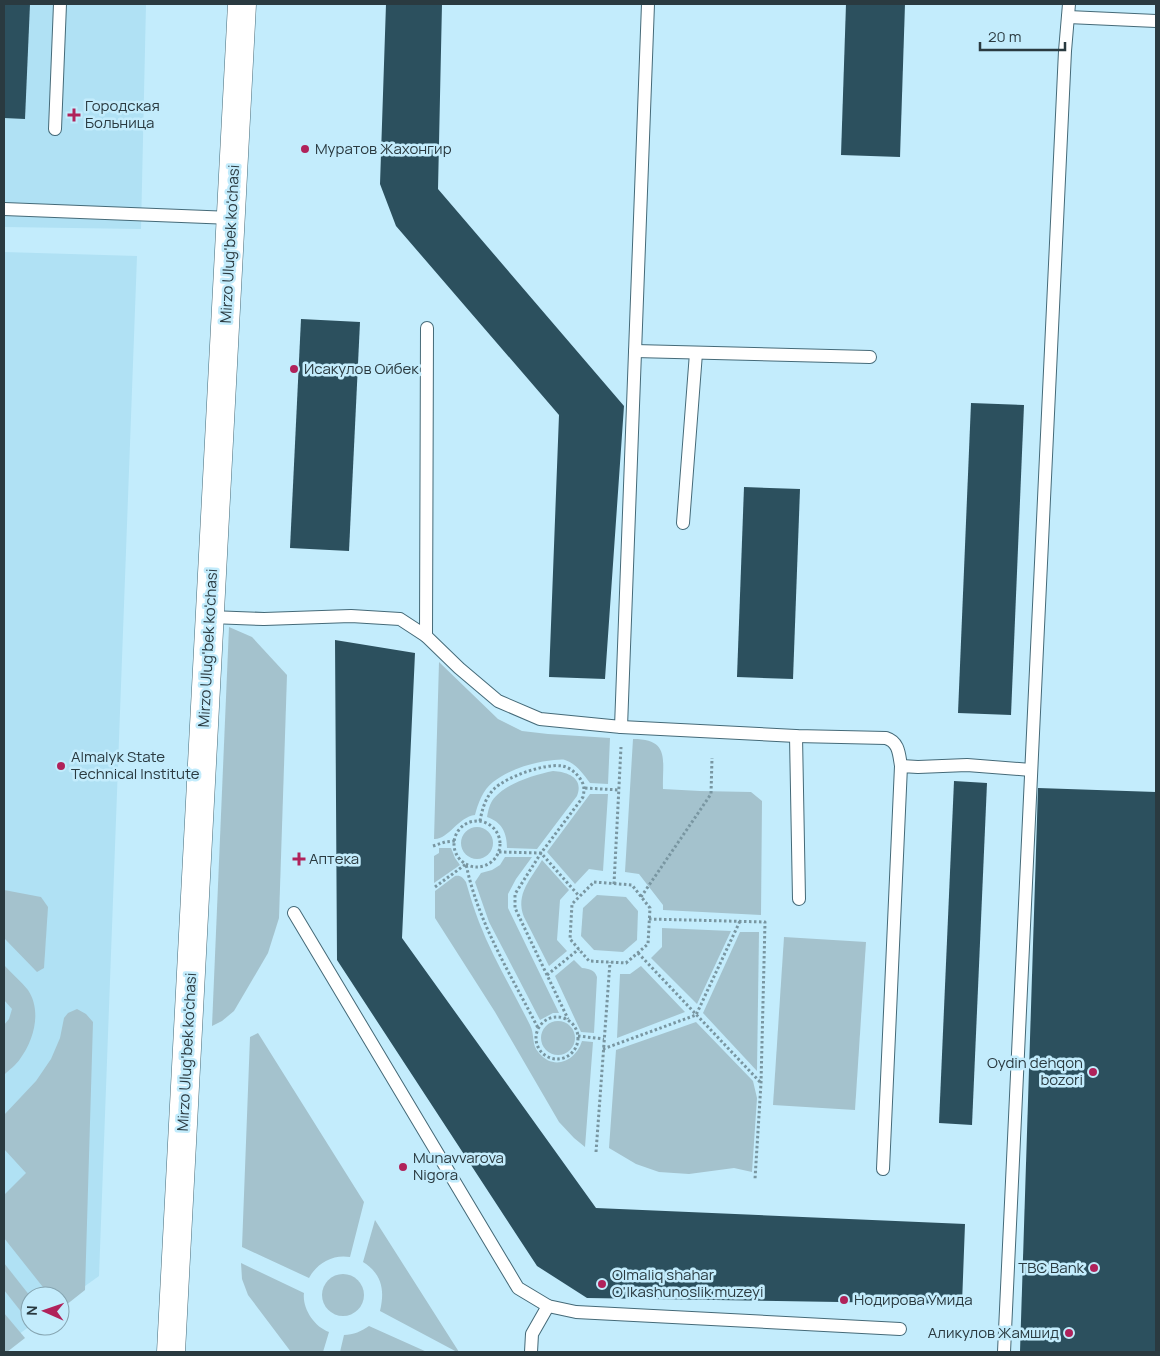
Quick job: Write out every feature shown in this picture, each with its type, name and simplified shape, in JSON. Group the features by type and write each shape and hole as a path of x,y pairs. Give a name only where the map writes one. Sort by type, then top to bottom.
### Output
{"main road":[{"name":"Mirzo Ulug'bek ko'chasi","path":"171,1352 242,4"}],"lane":[{"path":"55,129 60,4"},
{"path":"621,726 648,4"},
{"path":"1004,1352 1064,51 1069,4"},
{"path":"1068,17 1156,21"},
{"path":"4,209 232,218"},
{"path":"426,636 427,328"},
{"path":"635,351 870,357"},
{"path":"683,523 696,353"},
{"path":"210,617 264,619 351,616 400,619 426,636 498,701 540,719 621,726 796,736 886,738 891,740 898,746 901,766 883,1169"},
{"path":"796,736 799,899"},
{"path":"901,766 918,768 967,765 1031,770"},
{"path":"294,913 518,1288 548,1306 576,1312 900,1329"},
{"path":"531,1352 532,1334 548,1306"}],"path":[{"path":"614,884 622,740 621,726"},
{"path":"641,897 711,794 712,758"},
{"path":"480,821 486,800 494,789 528,771 550,766 564,766 574,771 583,781 585,788 583,797 541,853 515,894 515,908 568,1019 576,1026 578,1036 578,1045 574,1052 568,1056 560,1059 546,1056 537,1045 538,1028 546,1019 552,1017 558,1016 568,1019"},
{"path":"585,788 619,790"},
{"path":"473,821 480,821 493,827 498,834 500,849 492,862 476,867 466,864 457,855 455,841 456,834 460,828 473,821"},
{"path":"433,846 455,841"},
{"path":"499,852 541,853 580,896"},
{"path":"435,887 466,864"},
{"path":"466,864 470,882 485,923 538,1028"},
{"path":"594,882 614,884 632,885 650,908 648,944 626,964 589,961 570,939 572,904 594,882"},
{"path":"649,919 765,922 761,1083 756,1179"},
{"path":"603,1049 696,1015 740,921"},
{"path":"547,976 579,949"},
{"path":"638,953 761,1083"},
{"path":"596,1152 610,962"},
{"path":"578,1036 604,1039"}],"shaded area":[{"name":"Городская Больница","path":"4,4 146,4 141,229 4,227"},
{"name":"Almalyk State Technical Institute","path":"4,252 137,256 99,1276 70,1297 70,1286 20,1286 20,1333 4,1345"},
{"path":"229,627 252,637 287,675 279,918 268,953 234,1011 222,1021 212,1026"},
{"path":"439,662 498,719 522,731 610,738 608,784 590,783 576,767 564,760 530,764 507,773 489,785 481,797 475,815 463,820 444,836 434,839"},
{"path":"633,739 645,740 659,747 663,761 663,789 751,792 762,801 761,915 663,910 663,905 639,874 625,872"},
{"path":"553,771 564,773 576,780 579,790 577,796 537,849 507,848 503,829 487,817 492,801 511,785"},
{"path":"590,794 608,794 603,871 589,869 575,884 547,852"},
{"path":"477,827 483,828 488,832 492,837 492,849 488,854 483,858 477,859 471,858 466,854 462,849 461,843 462,837 466,832 471,828"},
{"path":"439,848 451,848 460,865 434,883 434,856 439,853"},
{"path":"505,857 532,857 508,894 508,908 559,1013 553,1013 540,1020 489,922 475,882 481,873 492,870 500,865"},
{"path":"542,860 569,890 560,900 557,940 567,951 549,966 524,917 521,901 529,880"},
{"path":"455,876 460,876 466,882 475,912 497,961 530,1025 535,1047 539,1053 551,1062 564,1061 575,1054 582,1041 593,1042 585,1147 559,1122 495,1012 435,918 435,891"},
{"path":"4,890 41,897 48,907 44,968 37,972 4,938"},
{"path":"597,895 626,897 638,911 637,940 623,952 594,950 581,936 583,908"},
{"path":"662,928 731,931 697,1004 651,958 662,947"},
{"path":"740,932 759,932 757,1071 703,1013"},
{"path":"784,937 866,942 855,1110 773,1105"},
{"path":"574,960 582,968 593,971 597,977 594,1033 581,1032 555,976"},
{"path":"4,965 28,990 35,1007 35,1016 32,1034 25,1051 17,1063 4,1075 4,1025 9,1019 12,1009 4,1000"},
{"path":"641,966 685,1012 617,1038 620,974 630,974"},
{"path":"77,1009 86,1014 93,1022 85,1290 70,1302 70,1286 42,1286 4,1238 4,1195 26,1173 4,1149 4,1115 36,1081 51,1059 60,1038 64,1018 68,1013"},
{"path":"558,1021 570,1026 575,1038 570,1050 558,1055 546,1050 541,1038 546,1026"},
{"path":"696,1022 753,1081 757,1098 752,1172 734,1168 689,1174 659,1172 636,1164 609,1148 616,1050"},
{"path":"258,1033 364,1202 350,1257 332,1258 326,1261 316,1268 309,1278 242,1247 250,1037"},
{"path":"375,1220 459,1352 380,1311 381,1283 374,1272 363,1262"},
{"path":"4,1263 22,1286 20,1286 20,1310 4,1290"},
{"path":"241,1263 304,1293 305,1305 310,1316 318,1326 329,1332 323,1352 291,1352 248,1295 242,1279"},
{"path":"339,1274 347,1274 358,1280 364,1295 358,1310 347,1316 339,1316 328,1310 322,1299 322,1291 328,1280"},
{"path":"4,1313 20,1332 20,1336 25,1338 7,1352 4,1352"},
{"path":"369,1326 427,1352 340,1352 344,1335 363,1330"}],"building":[{"path":"4,4 30,4 25,119 4,118"},
{"path":"386,4 442,4 438,189 624,406 605,679 549,677 559,415 396,226 380,184"},
{"path":"846,4 905,4 900,157 841,155"},
{"path":"301,319 360,322 349,551 290,548"},
{"path":"971,403 1024,405 1011,715 958,713"},
{"path":"744,487 800,489 793,679 737,677"},
{"path":"335,640 415,653 402,938 596,1208 965,1224 962,1304 587,1298 537,1266 337,960"},
{"path":"954,781 987,783 972,1125 939,1123"},
{"name":"Oydin dehqon bozori","path":"1038,788 1156,792 1156,1352 1020,1352"}],"place":[{"name":"Городская Больница","path":"74,115"},
{"name":"Муратов Жахонгир","path":"305,149"},
{"name":"Исакулов Ойбек","path":"294,369"},
{"name":"Almalyk State Technical Institute","path":"61,766"},
{"name":"Аптека","path":"299,859"},
{"name":"Oydin dehqon bozori","path":"1093,1072"},
{"name":"Munavvarova Nigora","path":"403,1167"},
{"name":"TBC Bank","path":"1094,1268"},
{"name":"Olmaliq shahar O'lkashunoslik muzeyi","path":"602,1284"},
{"name":"Нодирова Умида","path":"844,1300"},
{"name":"Аликулов Жамшид","path":"1069,1333"}]}
